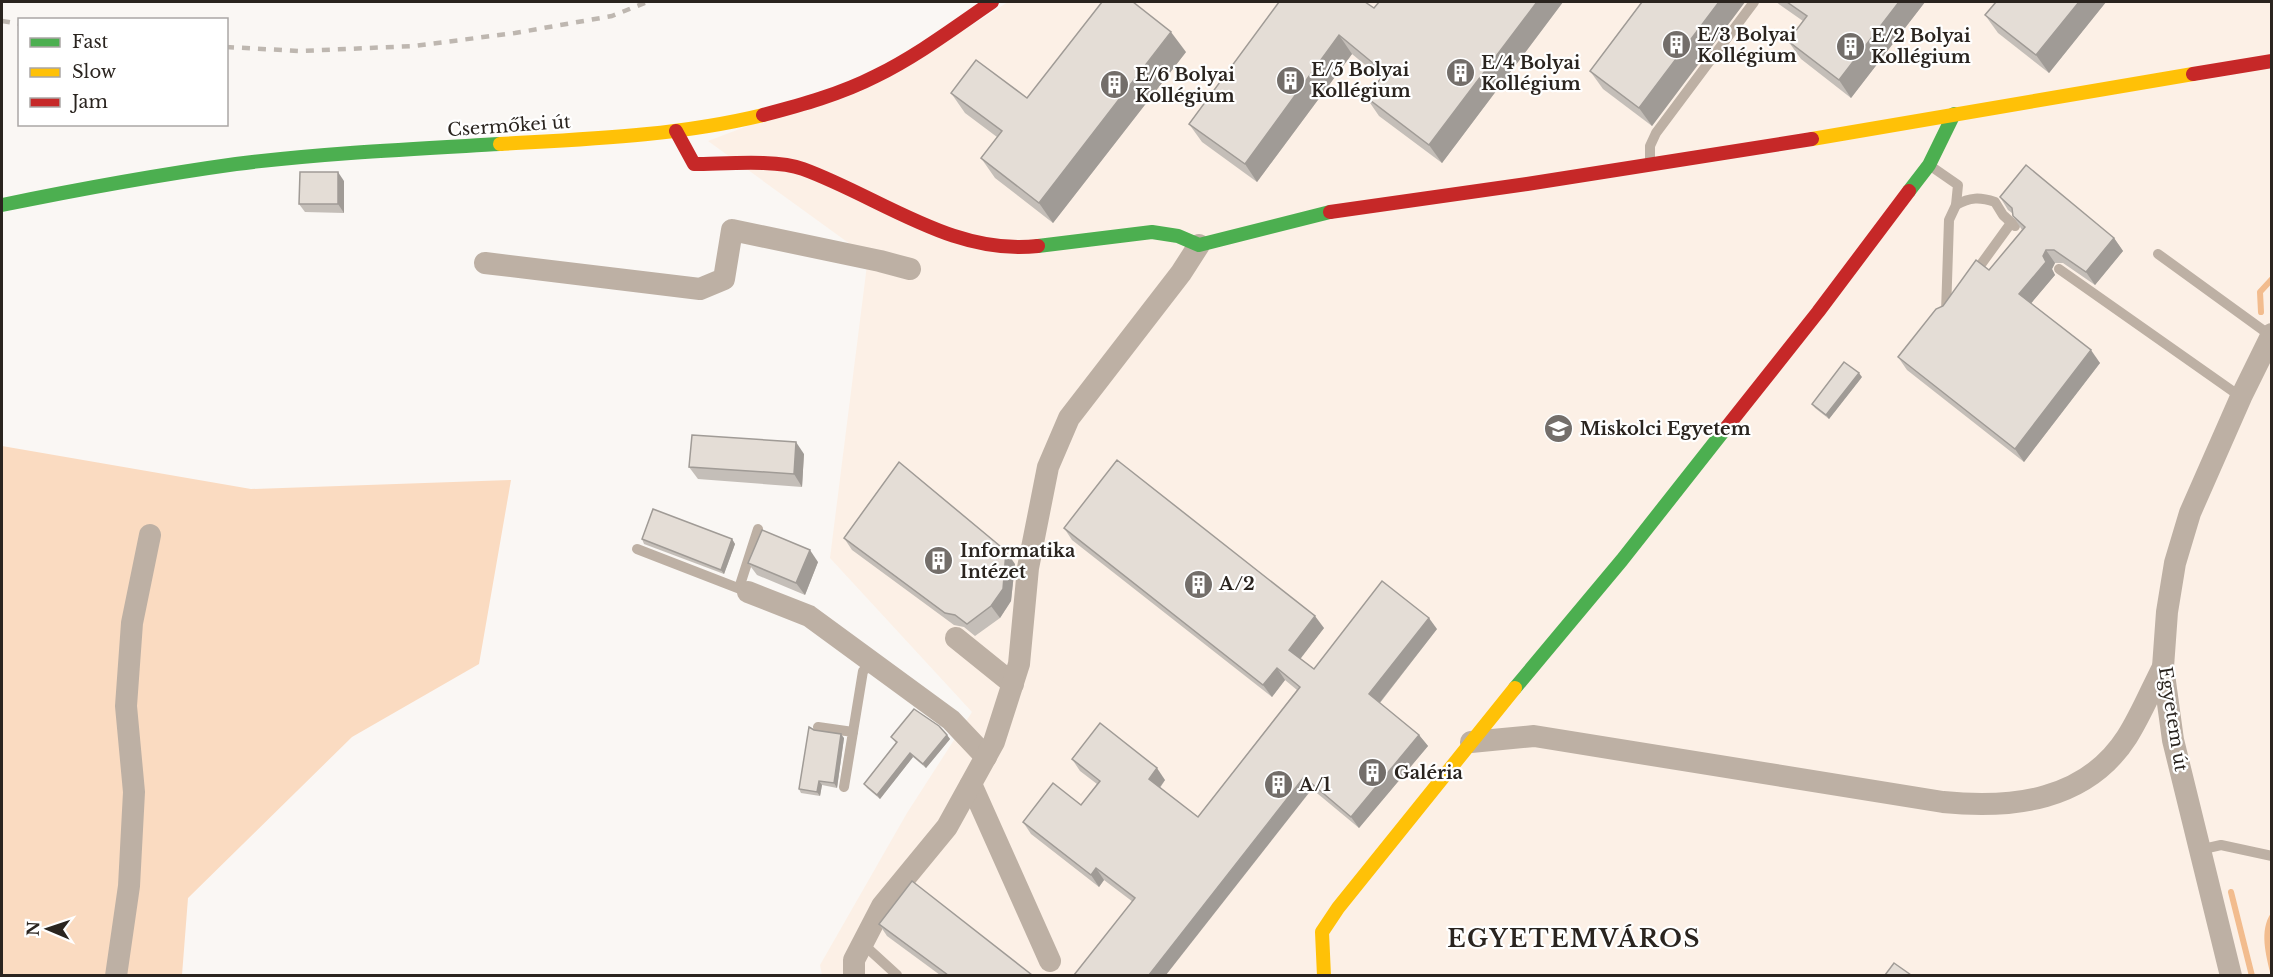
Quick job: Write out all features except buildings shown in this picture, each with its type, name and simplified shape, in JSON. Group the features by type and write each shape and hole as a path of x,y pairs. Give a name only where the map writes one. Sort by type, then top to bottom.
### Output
{"street":[{"name":"Csermőkei út","path":"2,205 117,182 209,167 315,156 676,131 746,118 796,105 858,84 912,54 992,2"},
{"path":"676,131 694,164 767,164 801,168 960,239 1014,249 1152,232 1178,236 1199,245 1316,214 1904,124 2271,61"},
{"path":"1324,975 1322,932 1344,901 1471,742 1622,560 1818,312 1929,165 1954,114"},
{"path":"485,263 700,289 724,279 732,230 910,269"},
{"path":"854,975 854,960 882,906 947,827 986,757 1019,664 1028,568 1048,467 1069,418 1182,273 1199,245"},
{"name":"Egyetem út","path":"2231,975 2173,740 2163,667 2167,612 2175,563 2190,513 2271,335"},
{"path":"116,975 129,886 134,792 126,706 132,623 150,535"},
{"path":"744,590 809,616 879,664 951,720 986,757"},
{"path":"956,638 1013,684"},
{"path":"1471,742 1534,736 1886,793 1978,805 2017,803 2055,794 2087,778 2107,762 2127,737 2163,667"},
{"path":"2127,737 2141,728 2151,727 2173,740"},
{"path":"971,784 1050,961"}],"lane":[{"path":"1650,164 1650,146 1656,133 1754,2"},
{"path":"1929,165 1958,185 1956,205 1948,220 1946,314 2013,224 2003,215 1995,202 1984,198 1969,198 1956,205"},
{"path":"2158,254 2271,335"},
{"path":"2059,269 2144,331 2241,397"},
{"path":"638,549 744,590 758,529"},
{"path":"844,787 863,671 879,664"},
{"path":"818,727 853,732"},
{"path":"2199,850 2221,845 2271,856"},
{"path":"862,944 897,975"}],"shaded area":[{"name":"Miskolci Egyetem","path":"1008,2 2271,2 2271,975 822,975 820,965 907,813 972,712 830,558 868,257 708,141 913,63"},
{"path":"2,446 251,489 511,480 479,664 352,737 188,898 182,975 2,975"},
{"path":"2271,913 2272,975 2271,976 2264,935"}],"waterway":[{"path":"2261,312 2260,292 2272,279"},
{"path":"2231,892 2252,976"}],"railway":[{"path":"228,47 300,51 414,46 515,33 612,16 647,2"},
{"path":"2,21 18,24"}],"traffic: fast":[{"path":"1909,191 1929,165 1954,114"},
{"path":"2,205 236,164 335,154 500,144"},
{"path":"1038,246 1152,232 1178,236 1199,245 1330,212"},
{"path":"1515,688 1622,560 1726,428"}],"traffic: slow":[{"path":"1812,139 2193,74"},
{"path":"500,144 665,132 763,115"},
{"path":"1324,976 1322,932 1338,908 1515,688"}],"traffic: jam":[{"path":"763,115 835,94 876,76 921,51 992,2"},
{"path":"2193,74 2272,61"},
{"path":"676,131 694,164 765,163 792,166 832,181 918,222 947,233 976,242 1007,247 1038,246"},
{"path":"1330,212 1527,184 1812,139"},
{"path":"1726,428 1818,312 1909,191"}],"place":[{"name":"E/3 Bolyai Kollégium","path":"1676,45"},
{"name":"E/2 Bolyai Kollégium","path":"1850,46"},
{"name":"E/4 Bolyai Kollégium","path":"1460,73"},
{"name":"E/5 Bolyai Kollégium","path":"1290,80"},
{"name":"E/6 Bolyai Kollégium","path":"1114,85"},
{"name":"Miskolci Egyetem","path":"1559,429"},
{"name":"Informatika Intézet","path":"939,561"},
{"name":"A/2","path":"1198,584"},
{"name":"Galéria","path":"1373,773"},
{"name":"A/1","path":"1278,785"}],"district":[{"name":"EGYETEMVÁROS","path":"1574,939"}]}
